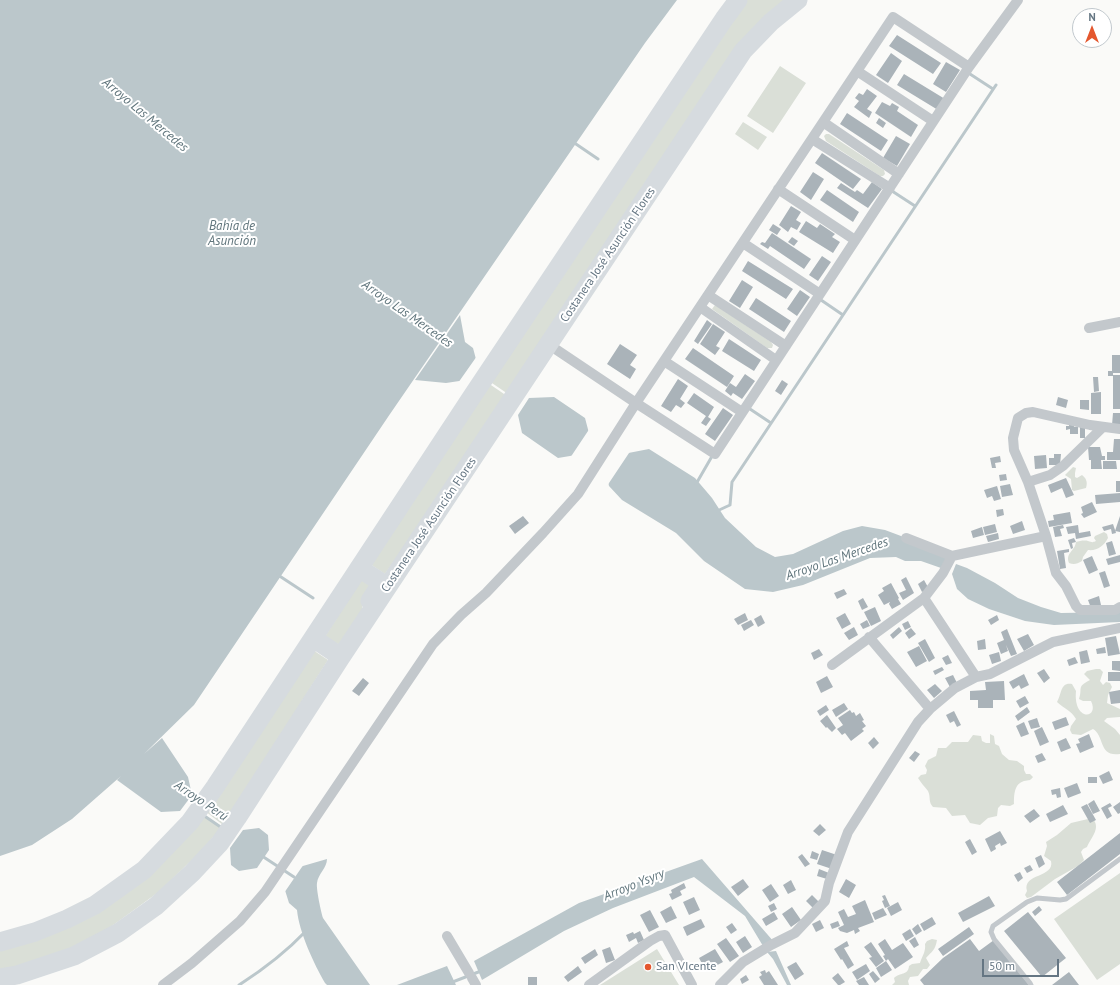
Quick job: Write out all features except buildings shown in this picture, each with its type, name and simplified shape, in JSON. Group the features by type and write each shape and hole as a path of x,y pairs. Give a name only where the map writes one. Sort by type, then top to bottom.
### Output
{"highway":[{"path":"0,942 35,932 67,919 95,905 144,870 190,822 210,795 471,398 738,0"},
{"name":"Costanera José Asunción Flores","path":"0,978 17,975 74,956 118,933 156,906 192,873 220,843 368,616 743,51 771,22 798,0"},
{"path":"359,568 377,578 379,583 379,587 368,604 368,616"},
{"path":"313,638 341,657"}],"street":[{"path":"548,344 715,454 969,67 1018,0"},
{"path":"163,985 192,963 240,921 265,892 292,850 433,644 461,615 486,593 578,494 636,403 893,18 969,67"},
{"path":"857,71 933,121"},
{"path":"823,122 899,174"},
{"path":"812,139 890,188"},
{"path":"778,189 855,240"},
{"path":"743,243 820,294"},
{"path":"708,295 786,346"},
{"path":"700,307 776,360"},
{"path":"1090,328 1120,322"},
{"path":"664,361 742,412"},
{"path":"1120,429 1090,425 1033,412 1026,413 1018,418 1013,438 1014,450 1028,482 1046,536 1056,573 1066,586 1076,606 1080,610 1115,610 1120,607"},
{"path":"1028,482 1050,475 1063,466 1103,427"},
{"path":"906,538 951,558 1046,536"},
{"path":"832,665 924,598 944,573 951,558"},
{"path":"924,598 976,677"},
{"path":"720,985 743,962 772,944 794,933 825,901 829,883 849,829 918,722 930,709 955,688 976,677 990,674 1054,642 1120,628"},
{"path":"869,637 930,709"},
{"path":"589,985 650,941 659,936 665,935 692,985"},
{"path":"447,936 472,979"}],"lane":[{"path":"1031,985 994,939 991,932 993,926 1027,902 1037,898 1060,900 1066,899 1120,859"}],"shaded area":[{"path":"745,0 787,0 508,394 489,381"},
{"path":"780,66 806,83 773,133 747,116"},
{"path":"743,122 767,137 758,150 735,134"},
{"path":"829,134 884,170 885,174 880,176 826,141 824,136"},
{"path":"715,305 771,342 773,345 772,348 767,348 712,309"},
{"path":"488,383 507,396 385,574 370,564"},
{"path":"1073,467 1076,468 1075,477 1077,478 1082,475 1086,479 1086,488 1074,491 1072,490 1071,479 1065,475"},
{"path":"1104,532 1107,534 1108,538 1102,546 1094,550 1088,550 1082,561 1074,564 1069,563 1069,554 1074,548 1076,542 1095,542 1095,536"},
{"path":"362,579 373,586 363,604 361,614 340,645 326,638 326,635"},
{"path":"313,650 328,660 223,825 205,811"},
{"path":"1100,669 1103,672 1100,681 1103,685 1106,682 1110,683 1112,687 1108,695 1107,703 1120,709 1120,717 1107,718 1104,721 1115,729 1120,735 1120,754 1108,752 1097,732 1093,729 1081,735 1072,734 1070,730 1071,726 1076,719 1057,702 1063,687 1068,684 1072,684 1076,691 1078,708 1082,713 1089,714 1093,707 1091,701 1083,701 1079,699 1081,686 1090,680 1084,674 1087,671"},
{"path":"990,734 994,736 995,744 999,746 1002,754 1009,760 1017,761 1024,766 1026,774 1030,774 1033,777 1030,780 1021,782 1016,787 1014,804 1010,806 1001,805 998,808 997,816 988,818 980,825 970,823 965,815 952,816 946,808 933,807 928,791 918,778 921,775 926,774 927,770 925,766 928,760 936,756 938,748 946,748 952,742 968,742 973,735 981,736 982,741 990,743"},
{"path":"203,814 221,828 200,852 160,891 112,926 68,950 0,972 0,949 60,930"},
{"path":"1093,819 1096,829 1087,847 1081,852 1084,860 1078,866 1055,879 1031,897 1027,898 1025,895 1029,881 1044,873 1051,866 1051,861 1044,856 1047,846 1046,842 1071,823"},
{"path":"1120,873 1120,964 1097,980 1054,919"},
{"path":"932,939 937,940 934,949 926,958 930,965 927,969 923,969 918,976 910,977 908,981 909,985 892,985 895,982 894,978 905,973 909,966 920,963 925,944 927,941"},
{"name":"San VIcente","path":"657,949 679,985 600,985"}],"water":[{"name":"Bahía de Asunción","path":"0,0 677,0 645,43 390,414 194,705 144,754 162,738 188,777 192,795 180,811 161,812 117,780 121,776 72,819 32,845 0,856"},
{"path":"460,315 465,342 473,348 477,363 466,380 446,383 415,380"},
{"path":"554,397 585,418 590,437 576,455 558,458 522,433 518,415 529,398"},
{"name":"Arroyo Las Mercedes","path":"649,449 695,478 712,498 725,518 756,547 775,557 793,554 843,531 862,526 885,530 947,557 941,568 921,561 905,561 896,557 870,558 803,585 773,592 745,589 704,561 676,533 622,500 609,486 606,473 618,455"},
{"path":"956,564 967,568 995,583 1018,598 1041,607 1061,613 1120,612 1120,622 1054,625 1025,621 989,609 968,599 957,589 952,574"},
{"path":"259,828 268,835 269,850 257,868 239,871 231,865 230,848 243,830"},
{"path":"327,859 326,865 317,883 323,918 370,985 327,985 325,983 316,967 304,938 298,919 297,910 289,903 284,887 296,868"},
{"path":"702,859 774,942 763,946 745,916 694,877 613,908 564,931 482,980 474,961 579,903"},
{"path":"776,951 791,985 787,985 773,959 767,952"},
{"path":"447,966 456,985 397,985"}],"pier":[{"path":"477,356 479,364 467,381 458,383"},
{"path":"590,428 591,438 577,457 570,458"},
{"path":"631,450 607,486 604,472 617,453"},
{"path":"304,864 284,893 282,886 294,867"}],"waterway":[{"path":"970,74 993,89"},
{"path":"717,511 730,505 732,482 996,85"},
{"path":"573,142 598,159"},
{"path":"892,191 915,206"},
{"path":"821,300 843,315"},
{"path":"750,409 771,423"},
{"path":"696,484 711,458"},
{"path":"278,575 313,598"},
{"name":"Arroyo Perú","path":"203,815 222,828"},
{"name":"Arroyo Perú","path":"262,856 294,877"},
{"path":"239,985 274,960 306,931"},
{"name":"Arroyo Ysyry","path":"445,985 481,971"}],"place":[{"name":"San VIcente","path":"648,967"}]}
